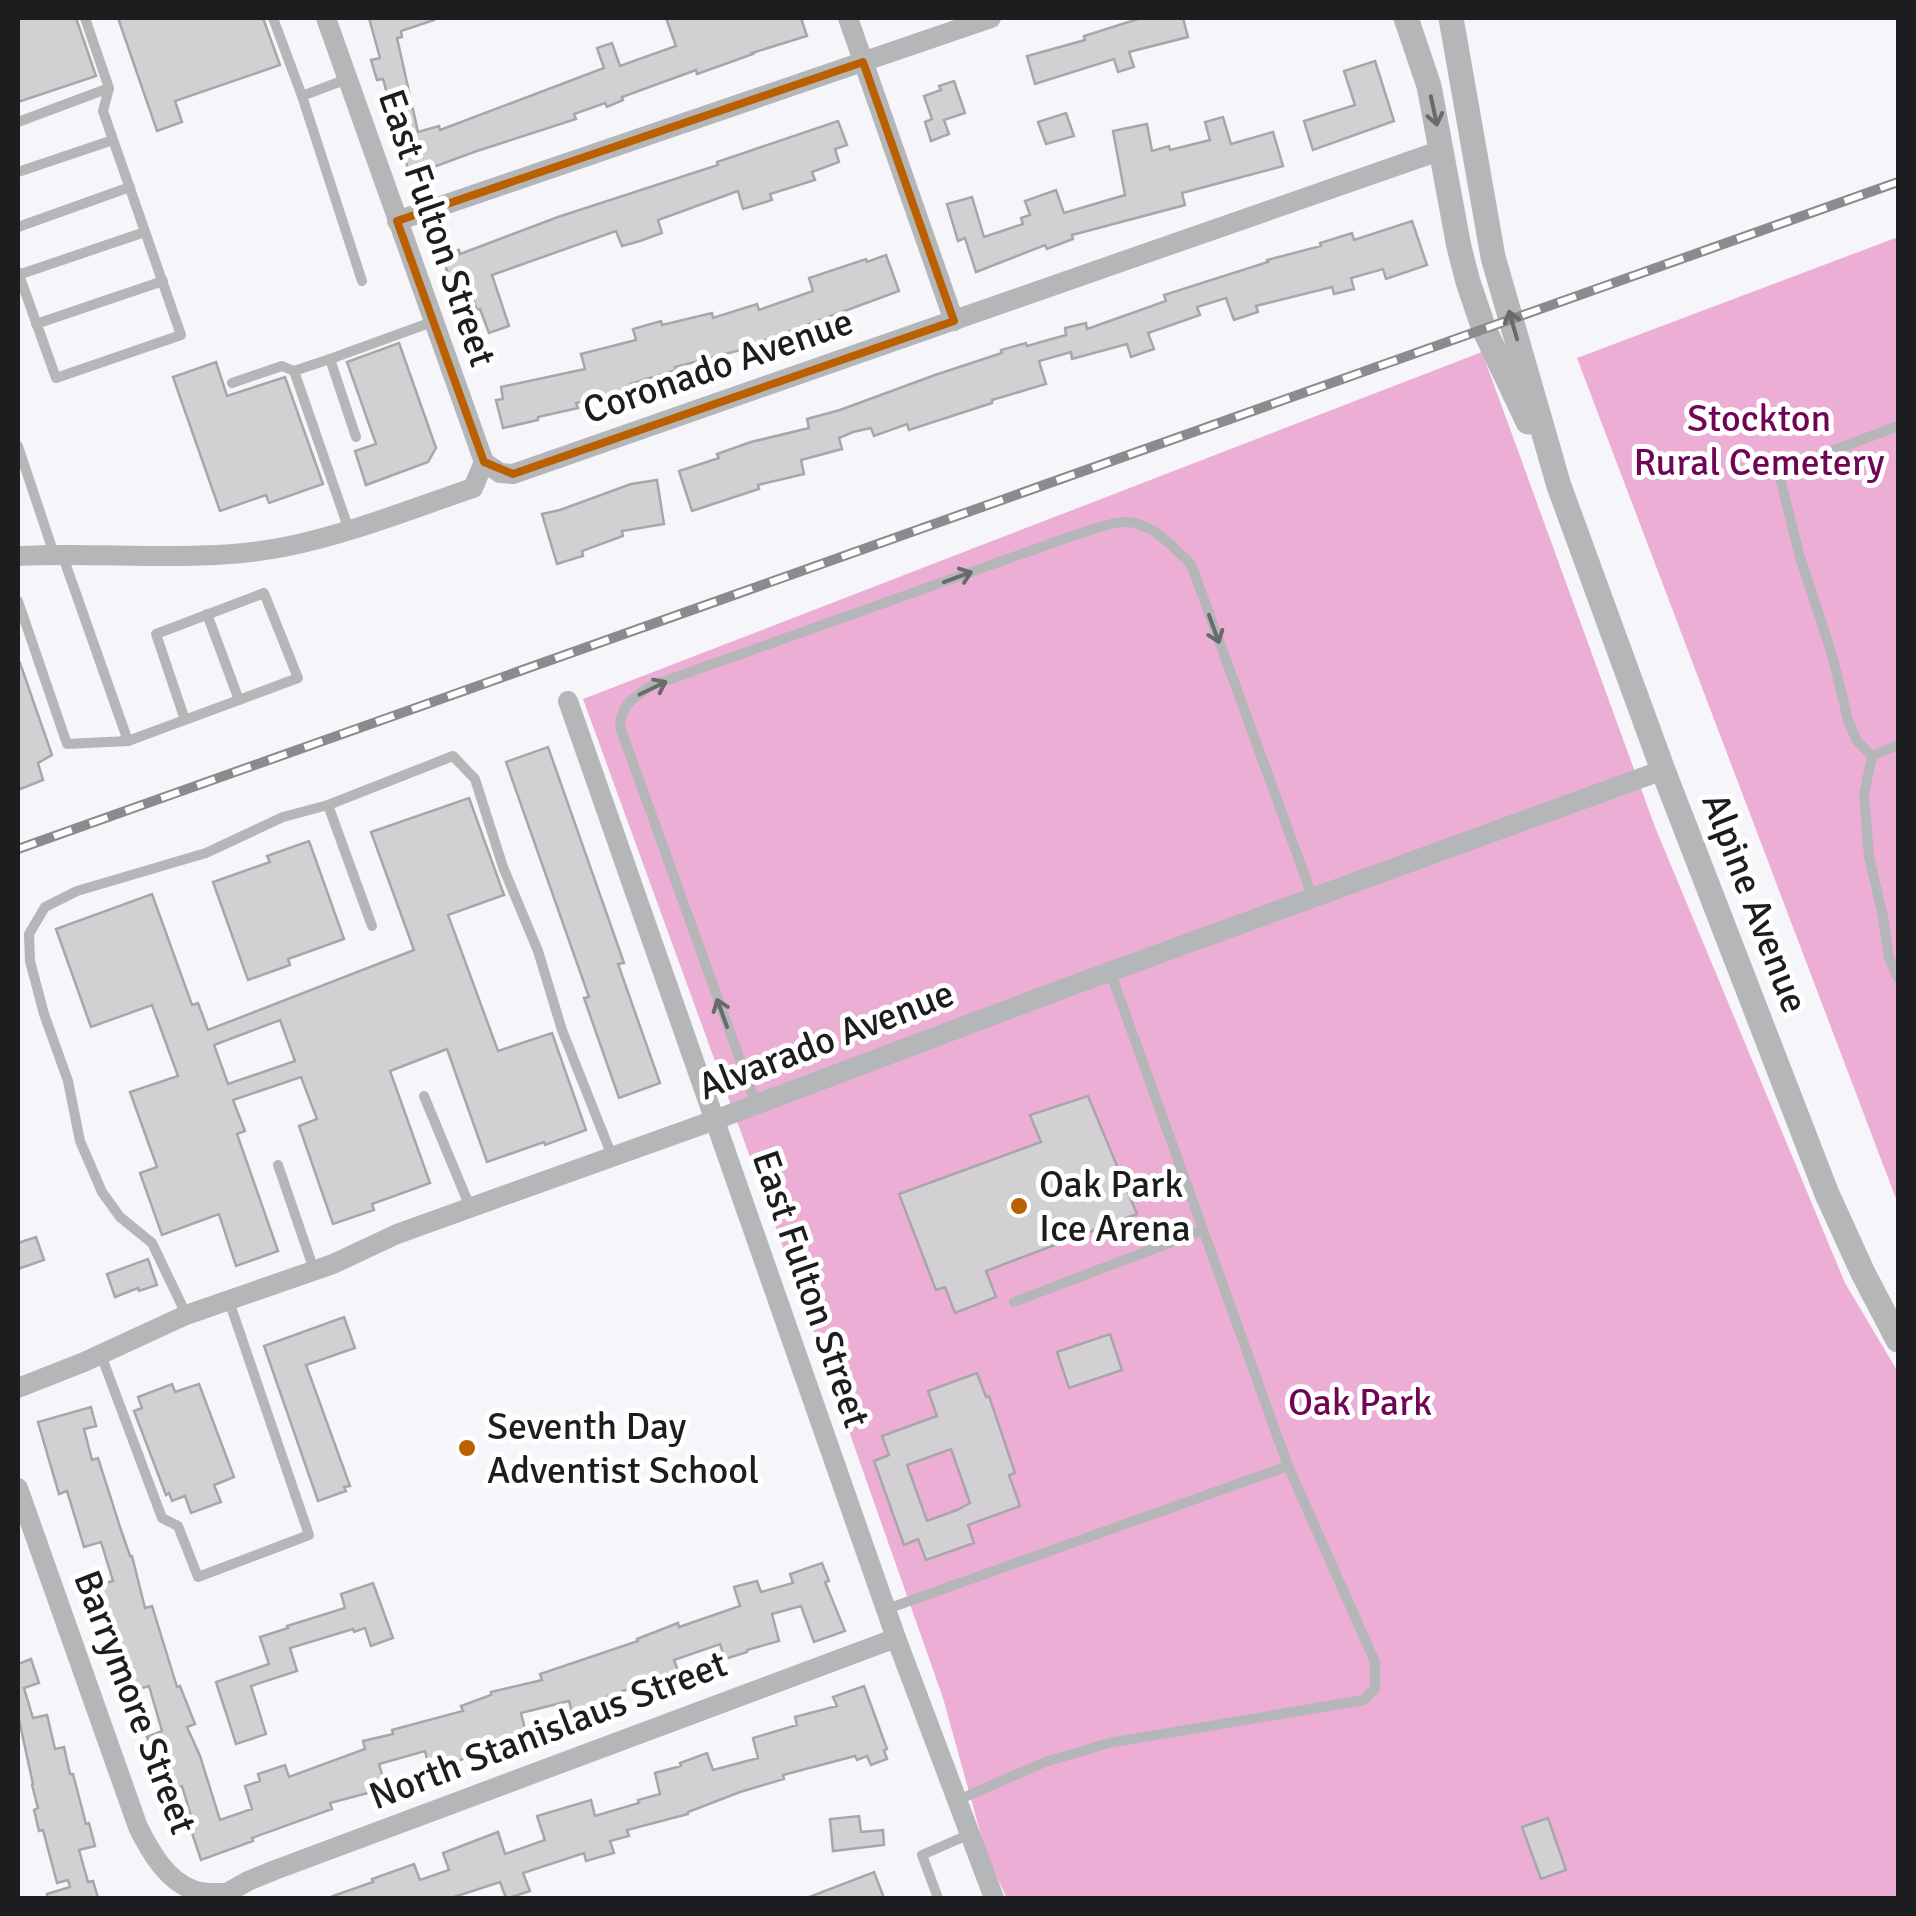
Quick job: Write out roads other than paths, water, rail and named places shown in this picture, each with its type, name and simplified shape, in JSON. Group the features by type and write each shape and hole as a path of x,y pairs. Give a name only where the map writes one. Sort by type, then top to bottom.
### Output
{"street":[{"name":"East Fulton Street","path":"326,18 484,462"},
{"path":"848,18 954,321"},
{"path":"398,221 990,18"},
{"name":"Alpine Avenue","path":"1406,18 1426,74 1459,247 1484,329 1558,486"},
{"name":"Alpine Avenue","path":"1451,18 1493,257 1558,486 1826,1194 1898,1340"},
{"name":"Coronado Avenue","path":"484,462 500,473 513,474 1442,150"},
{"path":"18,556 228,554 283,547 349,530 473,488 484,462"},
{"name":"East Fulton Street","path":"568,701 886,1610 994,1898"},
{"name":"Alvarado Avenue","path":"18,1388 186,1316 314,1271 397,1234 1664,770"},
{"name":"Barrymore Street","path":"18,1488 149,1849 167,1872 190,1889 228,1896"},
{"name":"North Stanislaus Street","path":"228,1896 248,1881 275,1870 896,1638"}],"lane":[{"path":"85,18 109,88 103,111 181,335 56,378 18,274 145,232"},
{"path":"274,18 362,281"},
{"path":"302,96 348,79"},
{"path":"18,122 109,88"},
{"path":"18,172 114,140"},
{"path":"18,227 130,187"},
{"path":"36,324 163,281"},
{"path":"232,383 282,366 294,371 432,322"},
{"path":"330,358 356,437"},
{"path":"294,371 349,530"},
{"path":"1872,756 1857,741 1848,720 1780,477 1782,470 1898,426"},
{"path":"18,446 128,742"},
{"path":"756,1104 620,727 620,714 627,702 651,686 1060,540 1125,522 1146,528 1166,539 1190,564 1313,898"},
{"path":"18,601 67,744 128,742 298,678 264,593 156,634 185,720"},
{"path":"207,614 240,700"},
{"path":"1872,756 1898,745"},
{"path":"186,1316 152,1243 120,1217 102,1192 80,1141 68,1082 30,961 28,934 44,907 77,891 206,853 284,817 328,805 453,756 474,780 502,867 538,950 562,1030 612,1156"},
{"path":"1872,756 1864,795 1869,856 1889,958 1898,978"},
{"path":"328,805 372,926"},
{"path":"957,1800 1044,1762 1109,1743 1364,1700 1375,1688 1375,1662 1288,1466 1110,971"},
{"path":"424,1096 470,1208"},
{"path":"278,1165 314,1271"},
{"path":"1014,1302 1203,1230"},
{"path":"100,1354 162,1518 178,1526 198,1577 309,1535 229,1301"},
{"path":"886,1610 1288,1466"},
{"path":"938,1898 922,1856 970,1834"}],"railway":[{"path":"18,849 1898,182"}],"place":[{"name":"Oak Park Ice Arena","path":"1019,1206"},
{"name":"Seventh Day Adventist School","path":"467,1448"}],"park label":[{"name":"Stockton Rural Cemetery","path":"1759,440"},
{"name":"Oak Park","path":"1360,1402"}]}
